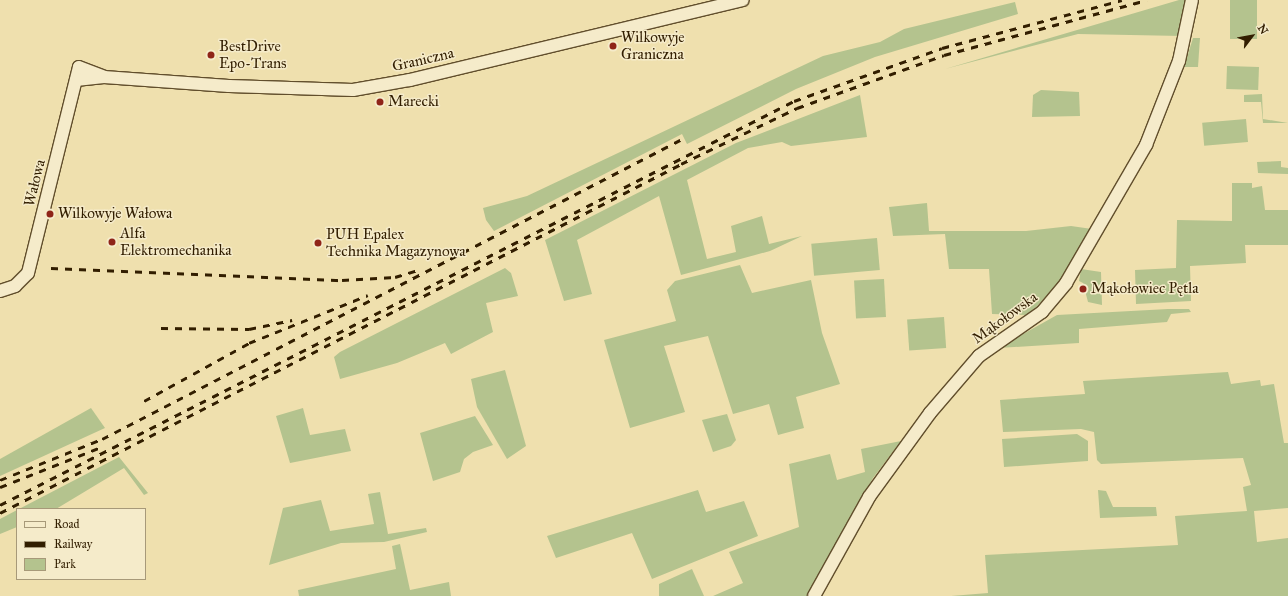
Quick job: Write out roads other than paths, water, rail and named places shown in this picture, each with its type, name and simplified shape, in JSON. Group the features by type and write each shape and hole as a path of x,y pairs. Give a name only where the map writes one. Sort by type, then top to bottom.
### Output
{"street":[{"name":"Graniczna","path":"104,77 228,86 353,90 410,80 742,0"},
{"name":"Mąkołowska","path":"814,596 869,497 908,440 979,356 1042,312 1070,277 1146,145 1179,61 1192,0"},
{"name":"Wałowa","path":"0,290 15,286 28,273 79,67 104,77"},
{"path":"76,80 104,77"}],"railway":[{"path":"0,505 794,101 942,48 1122,0"},
{"path":"0,513 681,164 797,108 944,55 1147,0"},
{"path":"0,480 102,439 680,140"},
{"path":"51,268 342,280 395,277 421,269"},
{"path":"144,401 249,343 368,295"},
{"path":"161,328 249,329 292,320"},
{"path":"0,487 101,447"}],"place":[{"name":"Wilkowyje Graniczna","path":"613,46"},
{"name":"BestDrive Epo-Trans","path":"211,55"},
{"name":"Marecki","path":"380,102"},
{"name":"Wilkowyje Wałowa","path":"50,214"},
{"name":"Alfa Elektromechanika","path":"112,242"},
{"name":"PUH Epalex Technika Magazynowa","path":"318,243"},
{"name":"Mąkołowiec Pętla","path":"1083,289"}]}
